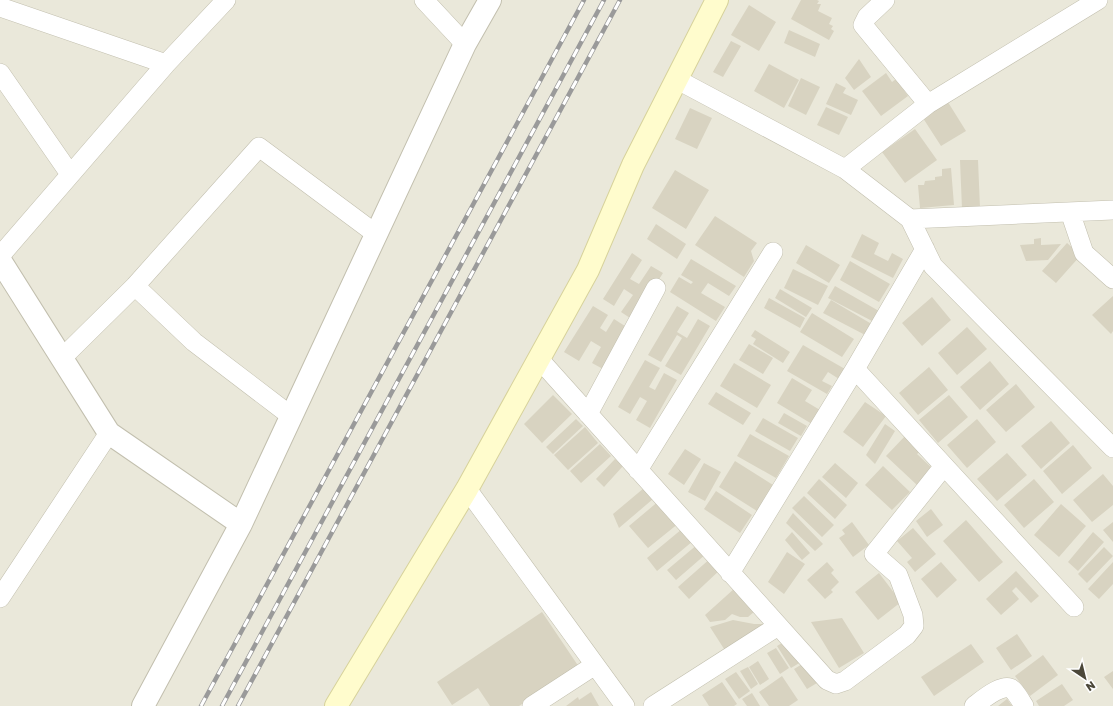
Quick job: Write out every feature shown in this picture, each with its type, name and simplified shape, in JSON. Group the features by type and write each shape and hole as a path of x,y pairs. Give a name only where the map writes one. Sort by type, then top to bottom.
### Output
{"main road":[{"path":"336,706 467,489 588,270 633,164 717,0"}],"street":[{"path":"0,256 166,64 226,0"},
{"path":"424,0 465,44"},
{"path":"143,706 241,524 465,44 490,0"},
{"path":"885,0 867,17 863,25 928,104"},
{"path":"845,169 928,104 1098,0"},
{"path":"0,7 166,64"},
{"path":"0,73 70,174"},
{"path":"676,79 845,169 910,219 934,266 1113,448"},
{"path":"62,358 135,286 259,147 376,234"},
{"path":"910,219 1113,210"},
{"path":"1070,212 1084,253 1113,279"},
{"path":"730,573 855,369 925,249"},
{"path":"638,470 773,252"},
{"path":"0,260 109,433 241,524"},
{"path":"135,286 194,342 292,416"},
{"path":"588,414 656,288"},
{"path":"539,359 827,680 836,684 845,680 907,635 914,626 912,614 898,575 874,554 944,466"},
{"path":"855,369 1074,607"},
{"path":"0,598 109,433"},
{"path":"467,489 625,706"},
{"path":"653,706 778,626"},
{"path":"532,706 595,665"},
{"path":"974,706 1000,688 1007,687 1013,689 1024,706"}],"shaded area":[{"path":"0,0 1113,0 1113,706 0,706"}],"building":[{"path":"801,0 819,1 817,4 821,4 818,11 832,18 829,24 833,26 831,29 834,31 829,40 791,19"},
{"path":"749,5 776,22 759,51 731,35"},
{"path":"789,30 820,44 815,57 784,43"},
{"path":"731,41 741,46 723,77 713,72"},
{"path":"859,59 871,77 854,90 845,78"},
{"path":"769,64 799,80 784,108 754,91"},
{"path":"886,73 892,82 896,79 908,96 881,116 862,91"},
{"path":"801,78 820,87 806,115 788,106"},
{"path":"836,83 846,88 843,93 858,100 851,115 826,104"},
{"path":"946,99 966,131 941,146 921,115"},
{"path":"826,107 848,117 839,135 817,125"},
{"path":"690,108 712,118 697,149 675,139"},
{"path":"915,129 937,160 905,183 882,152"},
{"path":"960,160 978,160 980,208 962,209"},
{"path":"951,168 954,205 920,208 918,185 924,185 925,181 935,180 935,177 942,176 942,169"},
{"path":"675,170 709,190 686,229 652,208"},
{"path":"715,216 757,243 751,251 754,261 744,277 695,245"},
{"path":"656,224 686,244 677,259 647,239"},
{"path":"862,234 879,243 874,254 888,261 892,253 903,259 893,278 851,257"},
{"path":"1041,238 1041,245 1061,244 1048,260 1026,261 1020,245 1034,244 1034,239"},
{"path":"1067,243 1081,255 1056,283 1042,271"},
{"path":"806,245 840,265 829,283 796,263"},
{"path":"632,253 642,260 630,279 639,284 651,266 663,273 633,320 621,312 633,295 624,289 614,306 603,299"},
{"path":"691,259 736,286 729,296 708,283 701,293 725,307 716,321 670,292 679,277 691,284 693,282 681,275"},
{"path":"850,261 890,284 879,302 840,280"},
{"path":"793,269 828,286 818,305 784,288"},
{"path":"835,286 879,311 874,322 828,298"},
{"path":"780,289 812,308 806,317 775,298"},
{"path":"1113,296 1113,331 1111,334 1092,315"},
{"path":"932,297 951,320 922,346 902,323"},
{"path":"769,298 805,318 800,328 764,308"},
{"path":"831,300 875,326 869,337 823,313"},
{"path":"593,306 608,315 600,328 606,332 614,319 628,328 603,369 592,363 601,347 591,341 579,361 564,352"},
{"path":"677,306 689,313 677,332 687,338 698,319 710,326 681,375 665,366 682,338 677,335 661,362 648,355"},
{"path":"812,313 854,339 842,357 800,332"},
{"path":"967,327 987,349 957,375 938,353"},
{"path":"755,330 790,352 783,363 753,344 756,339 751,336"},
{"path":"749,344 773,358 763,374 739,360"},
{"path":"803,345 845,369 839,379 828,372 822,381 832,386 827,394 787,371"},
{"path":"645,360 660,368 649,387 655,390 664,373 677,380 650,428 636,420 647,401 640,397 630,414 618,407"},
{"path":"990,361 1009,384 980,410 960,387"},
{"path":"734,363 771,385 757,408 720,386"},
{"path":"929,367 948,390 918,415 899,393"},
{"path":"792,378 812,390 805,401 820,410 812,424 777,403"},
{"path":"1016,384 1035,407 1006,432 986,410"},
{"path":"716,392 751,413 743,425 708,404"},
{"path":"553,395 572,414 542,443 524,424"},
{"path":"949,395 968,417 938,443 919,420"},
{"path":"865,402 886,416 863,447 843,432"},
{"path":"784,413 807,426 801,436 778,423"},
{"path":"763,418 798,438 790,451 755,431"},
{"path":"576,419 583,426 553,454 546,447"},
{"path":"977,419 996,442 967,468 947,445"},
{"path":"1051,421 1070,443 1041,469 1021,446"},
{"path":"885,424 895,431 875,464 866,455"},
{"path":"585,427 598,443 568,470 554,455"},
{"path":"750,434 789,456 776,478 737,456"},
{"path":"906,435 922,450 917,454 932,468 917,485 886,456"},
{"path":"600,444 611,456 581,483 570,471"},
{"path":"1073,445 1092,468 1062,494 1043,471"},
{"path":"685,449 701,459 684,485 668,474"},
{"path":"1007,453 1027,475 997,501 977,479"},
{"path":"615,459 623,466 604,487 596,479"},
{"path":"735,461 773,485 757,511 719,487"},
{"path":"704,463 721,472 705,501 688,492"},
{"path":"835,463 858,483 846,498 822,477"},
{"path":"883,466 910,492 892,510 865,485"},
{"path":"1103,474 1113,486 1113,505 1092,522 1073,500"},
{"path":"819,479 847,505 835,519 807,493"},
{"path":"1034,479 1054,502 1024,528 1004,505"},
{"path":"644,488 653,499 619,528 613,514"},
{"path":"716,491 752,515 740,533 704,509"},
{"path":"804,496 834,525 822,537 792,508"},
{"path":"660,500 679,523 648,548 629,526"},
{"path":"1061,504 1086,526 1059,557 1034,535"},
{"path":"931,509 943,525 927,537 916,521"},
{"path":"793,513 823,544 815,551 786,523"},
{"path":"966,520 1003,562 979,582 943,541"},
{"path":"852,522 869,545 853,557 839,538 845,534 842,530"},
{"path":"1113,522 1113,542 1103,530"},
{"path":"913,528 936,554 915,572 907,562 912,558 897,541"},
{"path":"682,529 693,541 657,571 647,558"},
{"path":"792,532 810,553 802,560 785,540"},
{"path":"1093,532 1104,542 1078,571 1068,562"},
{"path":"698,544 706,554 676,580 667,570"},
{"path":"1104,547 1113,556 1087,583 1078,574"},
{"path":"787,552 805,564 784,594 768,582"},
{"path":"712,557 722,568 689,599 678,587"},
{"path":"827,562 834,570 831,573 839,582 831,590 833,592 825,599 807,580"},
{"path":"941,562 957,580 937,598 921,579"},
{"path":"1113,562 1113,584 1099,599 1088,589"},
{"path":"1016,571 1039,596 1031,603 1016,587 1012,591 1019,599 1001,615 986,599"},
{"path":"879,573 901,602 878,620 855,592"},
{"path":"735,588 755,611 748,617 740,617 732,614 725,620 710,622 705,615"},
{"path":"542,612 579,667 519,706 490,706 478,688 452,705 437,682"},
{"path":"842,618 864,653 839,668 811,622"},
{"path":"733,620 754,624 766,624 726,652 710,627"},
{"path":"1017,634 1032,656 1011,670 996,648"},
{"path":"787,640 801,662 791,668 777,646"},
{"path":"971,644 984,662 934,696 921,677"},
{"path":"776,648 789,668 780,674 767,653"},
{"path":"1043,655 1058,675 1030,696 1015,676"},
{"path":"758,661 769,679 760,685 749,667"},
{"path":"804,663 817,683 807,689 794,669"},
{"path":"748,667 758,684 751,689 740,671"},
{"path":"1113,671 1113,689 1104,677"},
{"path":"736,672 750,691 739,699 725,679"},
{"path":"782,676 798,700 789,706 769,706 759,692"},
{"path":"722,682 737,704 734,706 709,706 702,695"},
{"path":"1062,684 1073,700 1064,706 1039,706 1036,701"},
{"path":"591,692 599,706 566,706 578,697 579,700"},
{"path":"752,693 760,706 747,706 742,699"},
{"path":"1007,699 1012,706 998,706"}],"railway":[{"path":"201,706 584,0"},
{"path":"222,706 604,0"},
{"path":"238,706 620,0"}]}
